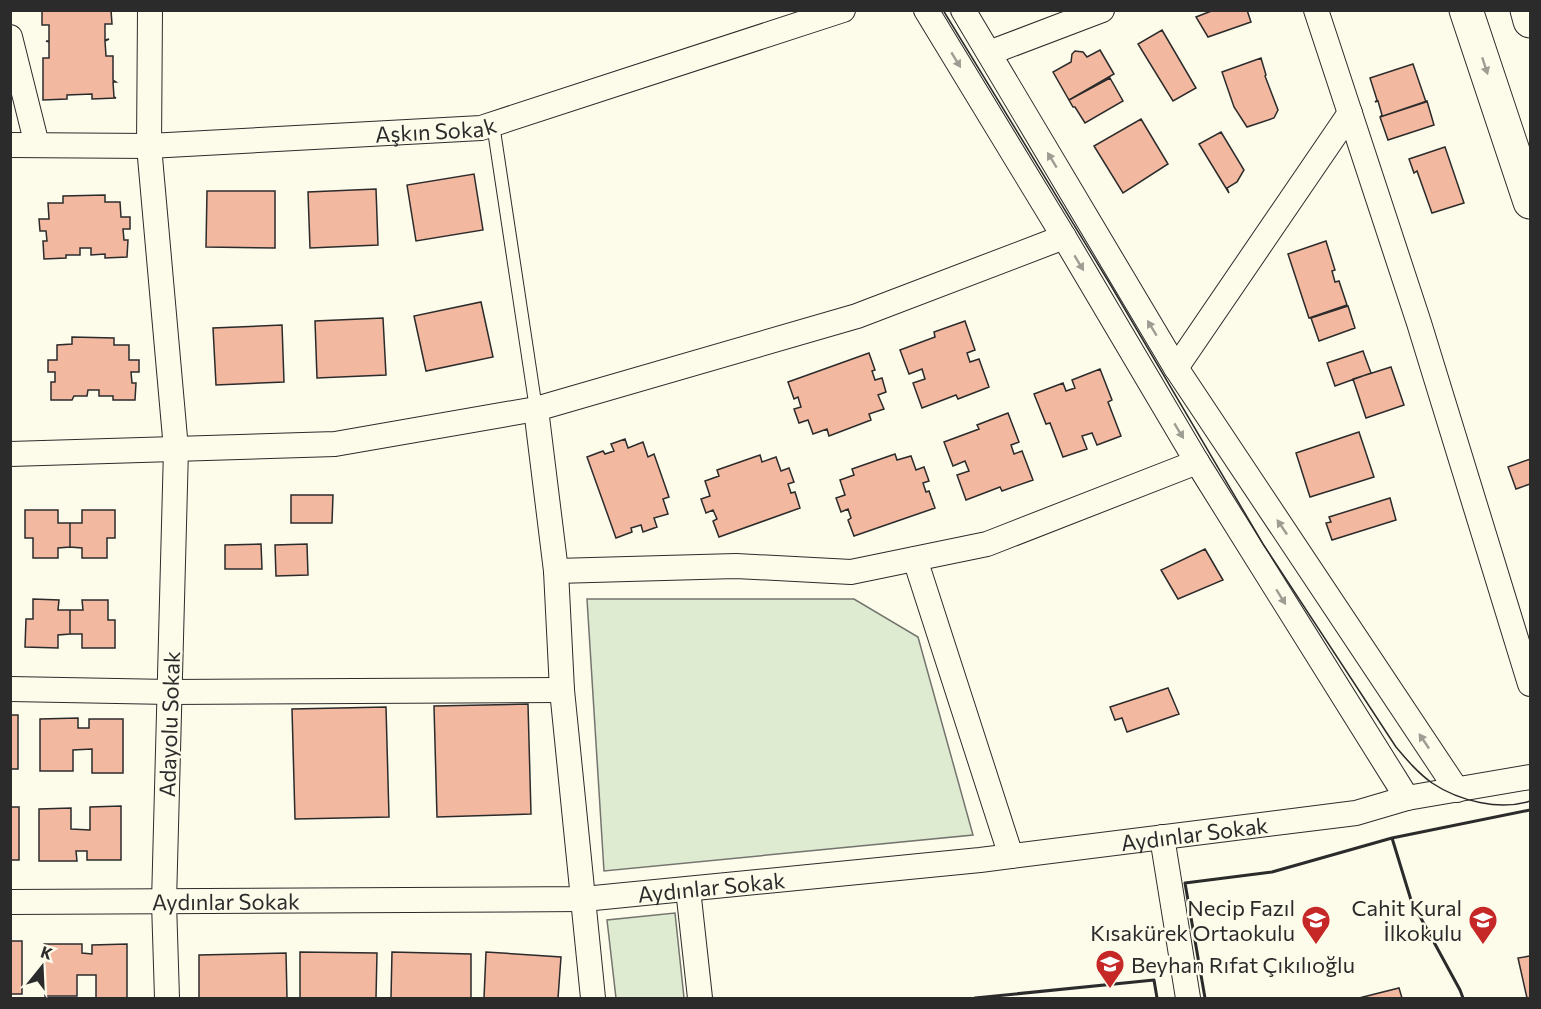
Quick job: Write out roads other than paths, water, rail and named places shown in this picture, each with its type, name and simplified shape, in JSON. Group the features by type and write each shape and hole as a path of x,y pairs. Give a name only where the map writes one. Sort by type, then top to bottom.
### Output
{"main road":[{"path":"1466,10 1530,202"},
{"path":"1527,10 1530,21"}],"street":[{"path":"150,10 150,146"},
{"name":"Aşkın Sokak","path":"10,145 150,146 481,128 843,10"},
{"path":"926,10 1197,462 1407,798"},
{"path":"963,10 1176,368 1457,790"},
{"path":"988,53 1102,10"},
{"path":"1316,10 1419,323 1530,684"},
{"path":"10,37 37,145"},
{"path":"1176,368 1350,113"},
{"name":"Adayolu Sokak","path":"150,146 176,449 164,902 167,999"},
{"path":"10,454 335,444 536,409 857,316 1064,237"},
{"path":"536,409 556,571 562,690 593,999"},
{"path":"556,571 736,566 851,572 987,544 1197,462"},
{"path":"915,559 1011,856"},
{"path":"10,689 170,692 562,690"},
{"name":"Aydınlar Sokak","path":"10,902 584,899 1011,856 1356,813 1407,798 1530,777"},
{"path":"1162,837 1188,999"},
{"path":"688,889 700,999"}],"lane":[{"path":"494,124 536,409"}],"tram line":[{"path":"943,10 1110,284 1263,544 1396,747 1427,779 1454,795 1493,804 1506,805 1530,801"}],"place":[{"name":"Necip Fazıl Kısakürek Ortaokulu","path":"1316,946"},
{"name":"Cahit Kural İlkokulu","path":"1483,946"},
{"name":"Beyhan Rıfat Çıkılıoğlu","path":"1110,990"}]}
